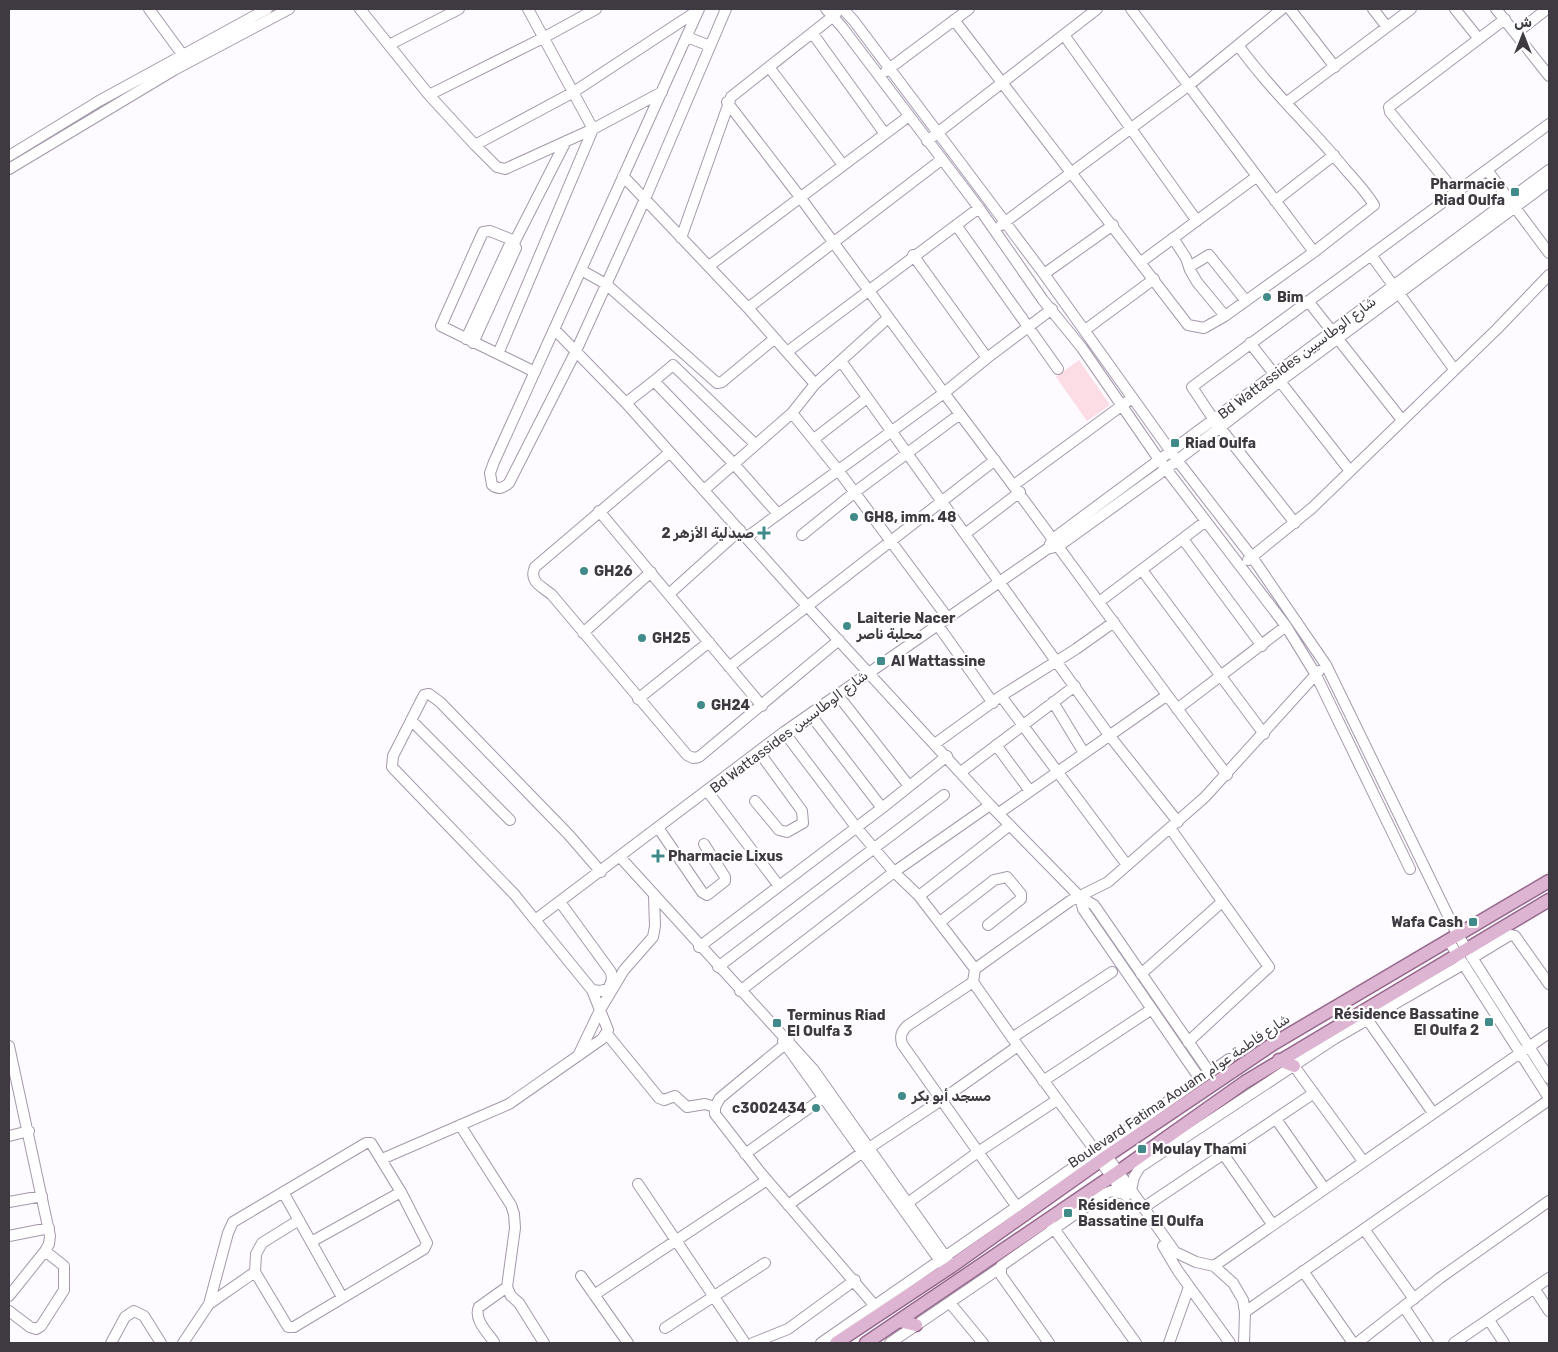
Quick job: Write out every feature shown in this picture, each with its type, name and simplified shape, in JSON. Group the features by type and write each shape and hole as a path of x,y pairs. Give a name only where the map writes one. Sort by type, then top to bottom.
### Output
{"main road":[{"name":"Boulevard Fatima Aouam شارع فاطمة عوام","path":"836,1343 946,1263 1102,1157 1209,1078 1273,1044 1549,881"},
{"path":"866,1343 1051,1224 1115,1174 1280,1060 1465,957 1549,900"},
{"path":"1280,1060 1294,1066"},
{"path":"899,1321 916,1325"}],"street":[{"path":"149,9 182,54"},
{"path":"9,156 182,54 267,9"},
{"path":"9,169 174,70 288,9"},
{"path":"360,9 429,95 475,145 497,167 502,169 593,129 662,92"},
{"path":"389,45 459,9"},
{"path":"528,9 593,129"},
{"path":"429,95 544,38 596,9"},
{"path":"695,12 687,37 490,473 492,486 497,488 504,487 509,483 576,350 645,199 726,9"},
{"path":"826,9 880,76 941,160 979,208 1123,406 1163,465 1286,626 1316,675 1410,869"},
{"path":"681,238 727,102 734,94 843,9 938,131 1044,274 1174,456 1252,557 1326,665 1386,789 1452,937 1549,1078"},
{"path":"880,76 969,9"},
{"path":"927,141 1097,9"},
{"path":"1131,9 1314,252"},
{"path":"994,231 1073,174 1188,86 1282,9"},
{"path":"1290,9 1335,67"},
{"path":"1373,9 1387,27"},
{"path":"1286,102 1411,9"},
{"path":"1455,9 1479,39"},
{"path":"1496,9 1547,70"},
{"path":"1516,33 1547,9"},
{"path":"475,145 572,93 695,12"},
{"path":"1456,193 1390,112 1389,107 1505,19"},
{"path":"954,20 1003,81 1188,325 1204,328 1225,316 1314,252 1374,205 1334,155 1266,83 1238,45"},
{"path":"813,34 885,134"},
{"path":"1064,34 1197,220"},
{"path":"687,37 710,46"},
{"path":"769,67 843,165"},
{"path":"727,102 1057,542 1166,696 1227,775"},
{"path":"709,266 909,116"},
{"path":"1294,524 1217,424 1192,387 1549,124"},
{"path":"498,354 593,129"},
{"path":"470,341 516,248 515,243 566,141"},
{"path":"1276,201 1334,155"},
{"path":"748,308 941,160"},
{"path":"1487,170 1549,253"},
{"name":"Bd Wattassides شارع الوطاسيين","path":"1513,204 1549,170"},
{"path":"623,176 748,308 816,384"},
{"path":"1141,262 1256,176"},
{"name":"Bd Wattassides شارع الوطاسيين","path":"536,920 659,830 784,732 1057,542 1513,204 1549,182"},
{"path":"787,352 979,208"},
{"path":"956,225 1058,369"},
{"path":"1044,274 1112,225"},
{"path":"515,243 490,231 483,232 441,323 442,328 535,372"},
{"path":"1173,238 1186,258 1188,267 1197,282 1225,316"},
{"path":"914,255 988,358"},
{"path":"1188,267 1209,255 1246,301"},
{"path":"1371,255 1454,369"},
{"path":"581,270 606,284 717,383 722,382 774,339"},
{"path":"1241,566 1294,524 1454,369 1497,330 1549,275"},
{"path":"1085,330 1154,279"},
{"path":"1308,301 1402,420"},
{"path":"669,594 744,534 778,514 892,431 1052,309"},
{"path":"704,490 792,413 816,384 888,318"},
{"path":"554,329 626,403 807,606 870,671 990,805 1080,897 1094,905 1188,1042 1209,1078"},
{"path":"1250,344 1350,471"},
{"path":"841,361 1174,825 1222,902 1269,967 1188,1042"},
{"path":"626,403 674,365 756,444"},
{"path":"654,381 734,464 778,514"},
{"path":"814,439 868,398"},
{"path":"965,534 1017,489 1133,398"},
{"path":"792,413 855,492 947,617"},
{"path":"802,535 855,492 960,414"},
{"path":"670,453 599,511 535,567 533,572 534,580 552,594 687,756 692,758 699,757 839,640"},
{"path":"729,667 995,460"},
{"path":"599,511 762,706"},
{"path":"1099,602 1206,521"},
{"path":"1183,538 1262,646"},
{"path":"1142,570 1264,734"},
{"path":"583,632 651,572"},
{"path":"936,743 997,699 1057,660 1076,650 1114,622"},
{"path":"937,624 997,699 1022,724 1127,865"},
{"path":"1177,709 1222,677 1286,626"},
{"path":"638,699 708,642"},
{"path":"975,969 1080,897 1108,882 1174,825 1227,775 1326,665"},
{"path":"961,772 1022,724 1075,686"},
{"path":"601,872 569,835 434,696 424,694 393,756 394,770 515,895 536,920 592,990 606,1022 607,1034 659,1098 664,1100 675,1096 687,1106 705,1104 715,1107"},
{"path":"837,694 908,786"},
{"path":"999,813 1166,696"},
{"path":"1053,702 1084,753"},
{"path":"810,714 882,808"},
{"path":"411,720 510,820"},
{"path":"784,732 856,826 894,872 919,896 975,969 974,982 1043,1081 1128,1192 1228,1342"},
{"path":"996,744 1030,790"},
{"path":"755,801 781,831 787,832 803,823 802,811 760,752"},
{"path":"699,946 882,808 947,756"},
{"path":"1375,795 1386,789"},
{"path":"708,792 779,886"},
{"path":"718,967 944,795"},
{"path":"740,991 894,872 990,805"},
{"path":"919,896 1010,825"},
{"path":"659,830 702,892 707,895 725,881 726,876 704,844"},
{"path":"620,857 780,1033 823,1098 909,1202 946,1263"},
{"path":"940,922 994,880 1007,877 1021,894 1021,899 988,925"},
{"path":"578,1057 600,1010 624,970 653,938 655,926 654,896"},
{"path":"1080,897 1082,909 1152,1009 1209,1078"},
{"path":"560,902 611,972 612,979 609,988 600,991 592,990"},
{"path":"1141,974 1222,902"},
{"path":"1465,957 1510,936 1515,936 1549,984"},
{"path":"1245,1312 1549,1099 1520,1053 1465,957"},
{"path":"788,1205 940,1101 1015,1042 1112,972"},
{"path":"1128,1192 1140,1167 1427,979"},
{"path":"974,982 907,1026 901,1034 902,1044 940,1101 1017,1206"},
{"path":"1043,1081 1152,1009"},
{"path":"1367,1019 1433,1113"},
{"path":"1214,1266 1549,1033"},
{"path":"382,1159 509,1104 578,1057 607,1034"},
{"path":"787,1043 720,1098 715,1107 718,1120 875,1306"},
{"path":"787,1043 813,1069 866,1150 946,1263"},
{"path":"9,1046 49,1228 49,1244 45,1251 9,1296"},
{"path":"1209,1078 1229,1059"},
{"path":"1294,1066 1363,1161"},
{"path":"1143,1208 1314,1093"},
{"path":"745,1154 823,1098"},
{"path":"909,1202 978,1152 1057,1100"},
{"path":"1276,1119 1324,1188"},
{"path":"460,1125 511,1205 515,1228 507,1287 511,1296 519,1303 544,1343"},
{"path":"9,1136 29,1131"},
{"path":"183,1343 209,1304 230,1227 239,1218 366,1143 371,1143 382,1159 427,1240 426,1246 294,1327 288,1327 255,1272 256,1254 260,1246 299,1220"},
{"path":"1224,1155 1272,1224"},
{"path":"821,1343 875,1306 946,1263 1017,1206 1102,1157"},
{"path":"594,1294 767,1180"},
{"path":"638,1184 745,1343"},
{"path":"283,1192 342,1297"},
{"path":"311,1242 401,1192"},
{"path":"890,1343 1000,1268 1003,1262 1051,1224 1104,1194 1128,1192 1143,1208 1175,1252 1196,1262 1214,1266 1233,1282 1243,1300 1245,1312 1244,1343"},
{"path":"9,1202 42,1196"},
{"path":"1357,1343 1440,1278 1549,1201"},
{"path":"1051,1224 1136,1343"},
{"path":"9,1236 49,1228"},
{"path":"1364,1229 1414,1299"},
{"path":"9,1311 30,1327 36,1329 41,1326 64,1290 64,1266 45,1251"},
{"path":"666,1328 765,1263"},
{"path":"1000,1268 1001,1275 1049,1343"},
{"path":"1304,1271 1353,1343"},
{"path":"209,1304 255,1272"},
{"path":"581,1276 628,1343"},
{"path":"1454,1343 1549,1278"},
{"path":"753,1343 788,1329 855,1280"},
{"path":"494,1342 478,1319 478,1307 507,1287"},
{"path":"1169,1343 1190,1287"},
{"path":"1534,1288 1549,1311"},
{"path":"950,1303 983,1343"},
{"path":"1404,1307 1428,1343"},
{"path":"111,1343 125,1317 134,1311 144,1316 161,1343"},
{"path":"1489,1320 1504,1343"}],"shaded area":[{"path":"1079,360 1110,405 1087,421 1056,377"}],"place":[{"name":"Pharmacie Riad Oulfa","path":"1515,192"},
{"name":"Bim","path":"1267,297"},
{"name":"Riad Oulfa","path":"1175,443"},
{"name":"GH8, imm. 48","path":"854,517"},
{"name":"صيدلية الأزهر 2","path":"764,533"},
{"name":"GH26","path":"584,571"},
{"name":"Laiterie Nacer محلبة ناصر","path":"847,626"},
{"name":"GH25","path":"642,638"},
{"name":"Al Wattassine","path":"881,661"},
{"name":"GH24","path":"701,705"},
{"name":"Pharmacie Lixus","path":"658,856"},
{"name":"Wafa Cash","path":"1473,922"},
{"name":"Résidence Bassatine El Oulfa 2","path":"1489,1022"},
{"name":"Terminus Riad El Oulfa 3","path":"777,1023"},
{"name":"مسجد أبو بكر","path":"902,1096"},
{"name":"c3002434","path":"816,1108"},
{"name":"Moulay Thami","path":"1142,1149"},
{"name":"Résidence Bassatine El Oulfa","path":"1068,1213"}]}
